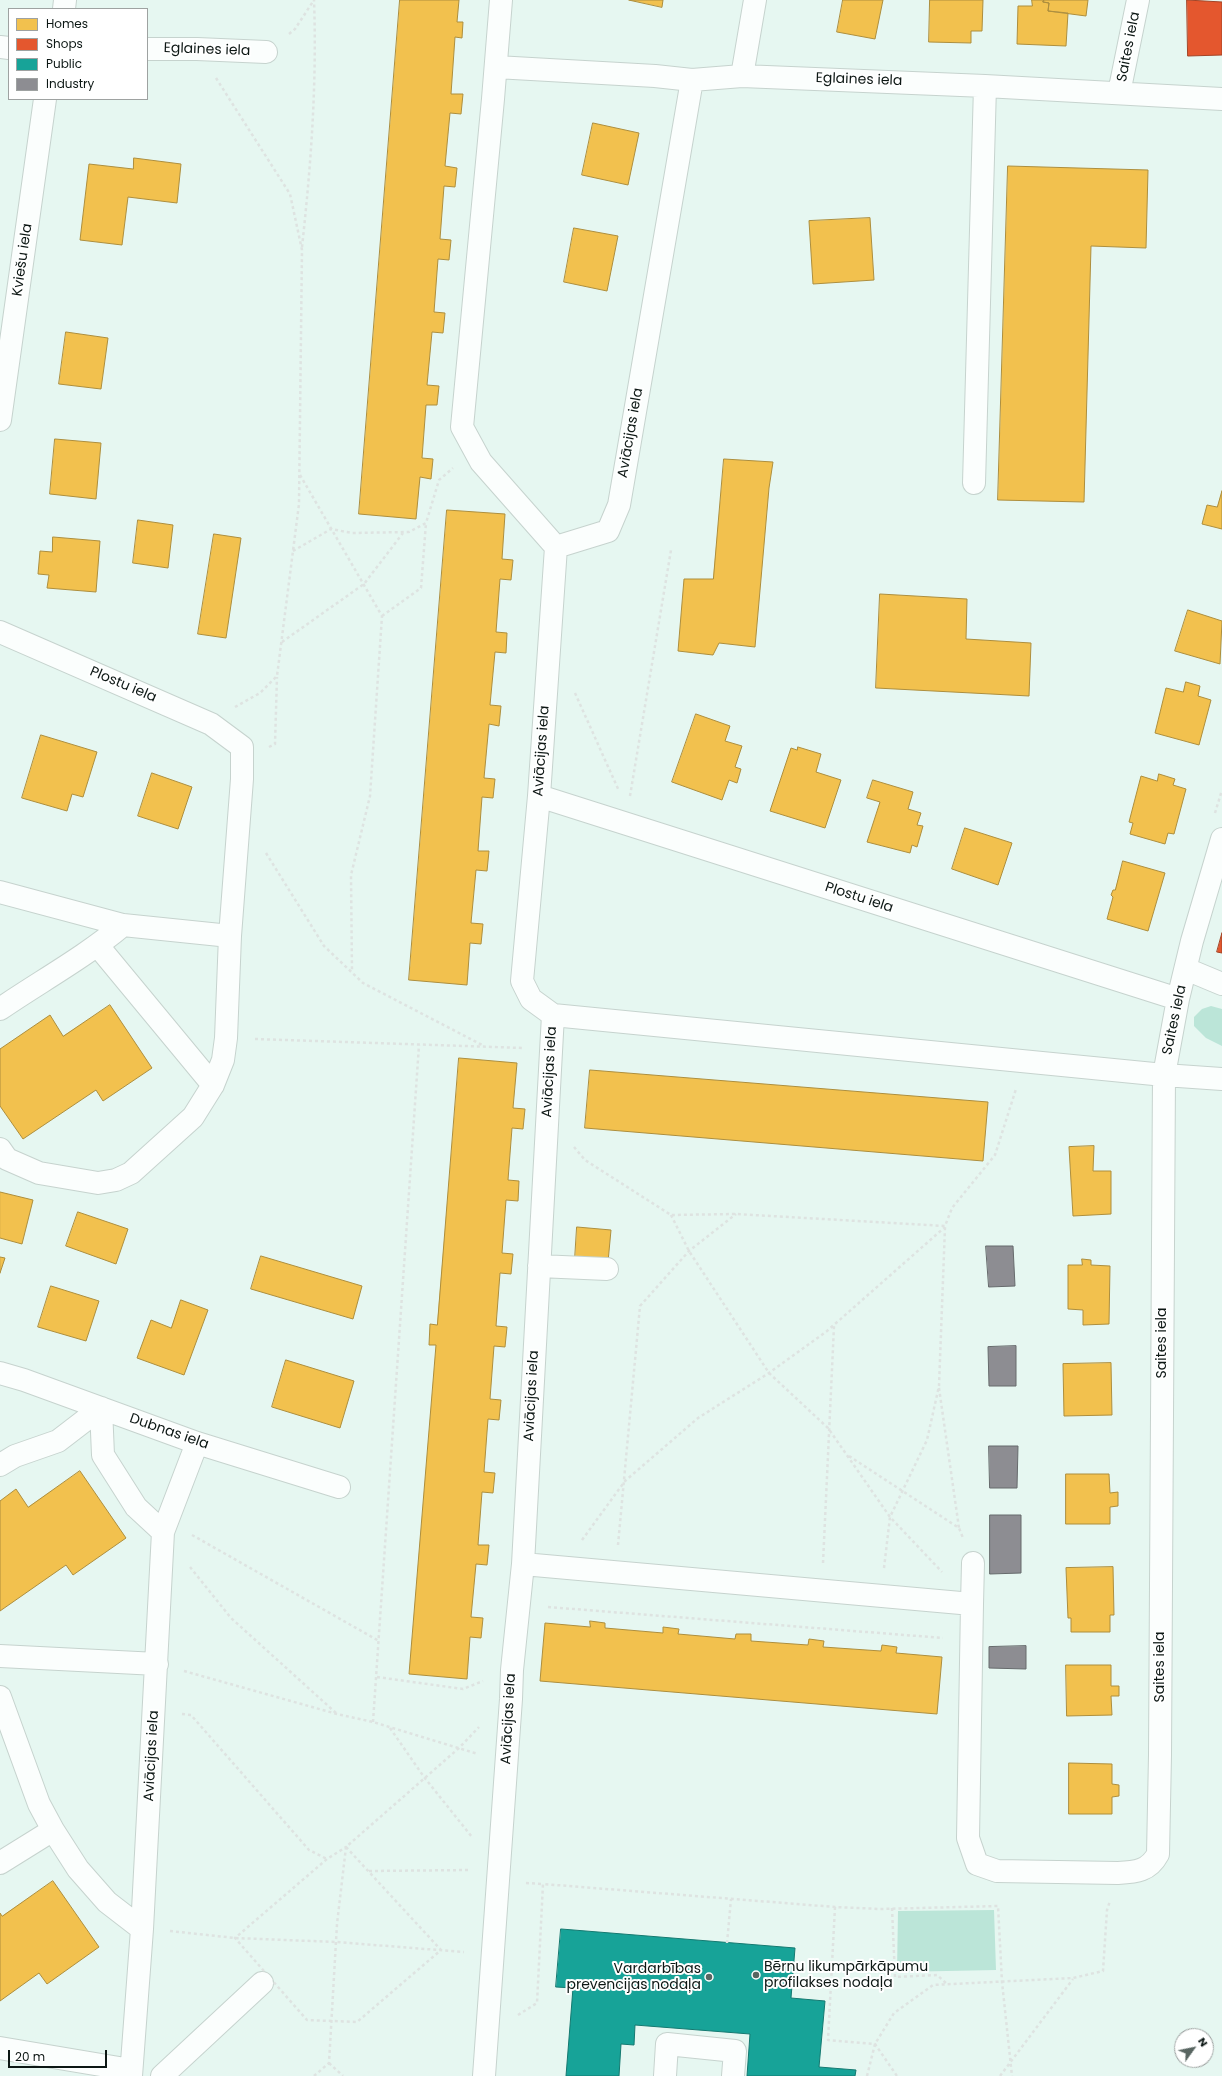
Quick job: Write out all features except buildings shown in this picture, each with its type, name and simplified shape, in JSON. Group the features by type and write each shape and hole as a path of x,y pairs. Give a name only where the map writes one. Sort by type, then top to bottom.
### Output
{"street":[{"path":"501,0 462,428 481,462 556,547"},
{"path":"742,76 755,0"},
{"name":"Saites iela","path":"1120,93 1138,0"},
{"name":"Eglaines iela","path":"148,49 197,49 266,52"},
{"name":"Eglaines iela","path":"496,68 655,76 692,80 742,76 985,86 1222,99"},
{"name":"Aviācijas iela","path":"484,2076 507,1762 512,1670 523,1564 553,1015 531,999 522,981 539,796 556,547 608,531 619,505 692,80"},
{"path":"974,483 985,86"},
{"name":"Kviešu iela","path":"0,420 45,100"},
{"name":"Plostu iela","path":"0,632 211,724 242,754"},
{"path":"0,1149 7,1159 39,1173 98,1183 116,1180 131,1173 193,1117 213,1085 223,1060 226,1038 230,936 242,754"},
{"name":"Plostu iela","path":"539,796 1178,999"},
{"name":"Saites iela","path":"972,1640 968,1838 977,1864 997,1871 1134,1872 1147,1868 1158,1854 1164,1076 1178,999 1218,830"},
{"path":"0,892 123,925 230,936"},
{"path":"0,1009 98,946 123,925"},
{"path":"98,946 213,1085"},
{"path":"1186,969 1222,984"},
{"path":"553,1015 1164,1076 1222,1079"},
{"path":"539,1266 607,1269"},
{"name":"Dubnas iela","path":"0,1373 24,1380 198,1443 339,1487"},
{"path":"0,1465 15,1456 58,1441 101,1408"},
{"path":"101,1408 103,1455 136,1507 165,1526"},
{"name":"Aviācijas iela","path":"131,2073 142,1929 157,1664 159,1573 165,1526 198,1443"},
{"path":"972,1640 973,1563"},
{"path":"523,1564 615,1574 972,1604"},
{"path":"0,1656 157,1664"},
{"path":"0,1696 39,1804 52,1830 78,1869 107,1902 142,1929"},
{"path":"0,1863 52,1830"},
{"path":"162,2076 262,1983"},
{"path":"665,2076 666,2044 735,2050 733,2076"},
{"path":"0,2048 131,2073"}],"path":[{"path":"266,52 295,29 314,0"},
{"path":"242,754 275,744 277,676 299,504 302,250 309,183 316,55 314,0"},
{"path":"197,49 290,194 302,250"},
{"path":"382,616 421,588 426,522 439,480 474,449"},
{"path":"299,474 382,616 370,796 351,875 352,972"},
{"path":"293,551 332,529 352,533 409,532 426,522"},
{"path":"281,642 364,584 403,532"},
{"path":"629,802 670,550"},
{"path":"211,724 260,693 277,676"},
{"path":"572,687 622,796"},
{"path":"1218,830 1222,790"},
{"path":"263,849 324,946 363,983 486,1047"},
{"path":"226,1038 551,1049"},
{"path":"373,1722 419,1045"},
{"path":"973,1563 959,1528 939,1386 945,1226 952,1208 995,1155 1024,1061"},
{"path":"548,1112 585,1160 670,1214 689,1251 769,1373 828,1428 890,1517 972,1604"},
{"path":"670,1214 736,1214 945,1226"},
{"path":"615,1574 625,1481 640,1306 689,1251 736,1214"},
{"path":"556,1568 572,1554 625,1481 698,1418 769,1373 834,1326 945,1226"},
{"path":"822,1591 828,1428 834,1326"},
{"path":"881,1596 890,1517 927,1440 939,1386"},
{"path":"846,1454 959,1528"},
{"path":"165,1526 379,1641"},
{"path":"165,1526 231,1618 337,1714"},
{"path":"519,1605 972,1640"},
{"path":"157,1664 337,1714 373,1722 507,1762"},
{"path":"377,1677 463,1689 512,1670"},
{"path":"235,1938 328,1859 346,1847 424,1777 459,1748 500,1707 511,1699"},
{"path":"154,1709 191,1715 309,1850 328,1859"},
{"path":"390,1728 424,1777 499,1870"},
{"path":"346,1847 441,1950"},
{"path":"314,2076 329,2063 336,1942 346,1847"},
{"path":"368,1871 499,1870"},
{"path":"513,2018 536,2003 543,1884 835,1907 892,1908 998,1906 1002,1982 1012,2076"},
{"path":"727,1943 731,1900"},
{"path":"835,1907 828,2040 875,2044"},
{"path":"892,1908 895,1976 937,1975 947,1984"},
{"path":"867,2076 875,2044 894,2013 933,1985 1073,1978 1103,1971 1107,1910"},
{"path":"142,1929 235,1938 336,1942 493,1953"},
{"path":"235,1938 307,2020 357,2022 441,1950"},
{"path":"1000,2076 1073,1978"},
{"path":"875,2044 897,2076"},
{"path":"329,2063 343,2076"}],"green space":[{"path":"1211,1006 1222,1009 1222,1046 1206,1038 1194,1026 1194,1017 1202,1009"},
{"path":"994,1910 996,1970 897,1972 898,1911"}],"place":[{"name":"Bērnu likumpārkāpumu profilakses nodaļa","path":"756,1975"},
{"name":"Vardarbības prevencijas nodaļa","path":"709,1977"}]}
